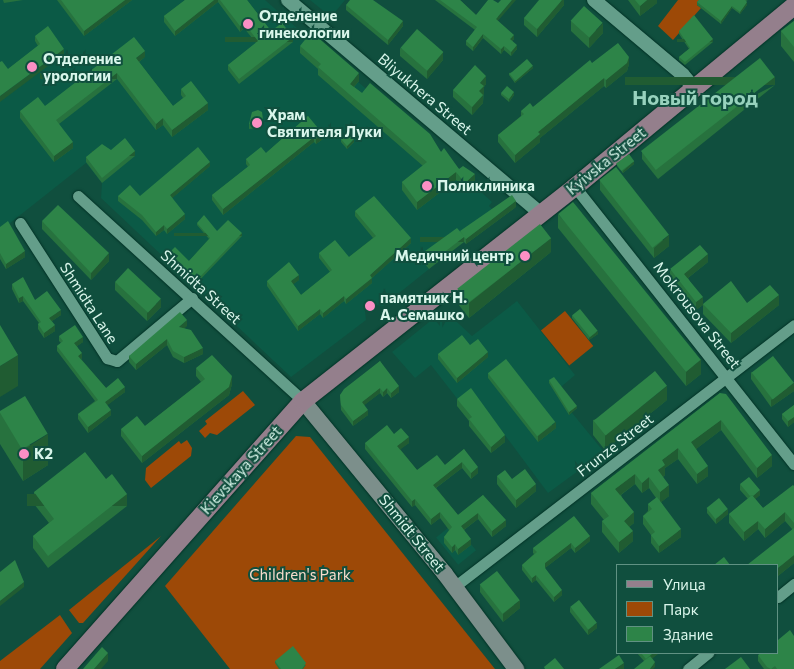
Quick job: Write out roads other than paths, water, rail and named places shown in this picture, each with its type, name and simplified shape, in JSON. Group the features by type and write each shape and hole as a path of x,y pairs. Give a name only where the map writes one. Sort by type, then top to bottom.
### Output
{"main road":[{"name":"Kyivska Street","path":"540,213 575,187 794,6"},
{"name":"Kievskaya Street","path":"65,669 303,401 540,213"},
{"name":"Shmidt Street","path":"303,401 454,587 516,669"}],"street":[{"name":"Bliyukhera Street","path":"288,0 540,213"},
{"path":"594,0 683,75 694,88"},
{"name":"Mokrousova Street","path":"575,187 794,464"},
{"name":"Shmidta Street","path":"78,196 303,401"},
{"name":"Shmidta Lane","path":"20,223 107,358 117,362 192,298"},
{"name":"Frunze Street","path":"454,587 794,325"},
{"path":"779,596 794,584"},
{"path":"688,669 707,654"}],"place":[{"name":"Отделение гинекологии","path":"248,24"},
{"name":"Отделение урологии","path":"32,67"},
{"name":"Храм Святителя Луки","path":"257,123"},
{"name":"Поликлиника","path":"427,186"},
{"name":"Медичний центр","path":"525,256"},
{"name":"памятник Н. А. Семашко","path":"370,306"},
{"name":"К2","path":"24,454"}],"district":[{"name":"Новый город","path":"695,97"}],"park label":[{"name":"Children's Park","path":"300,575"}]}
